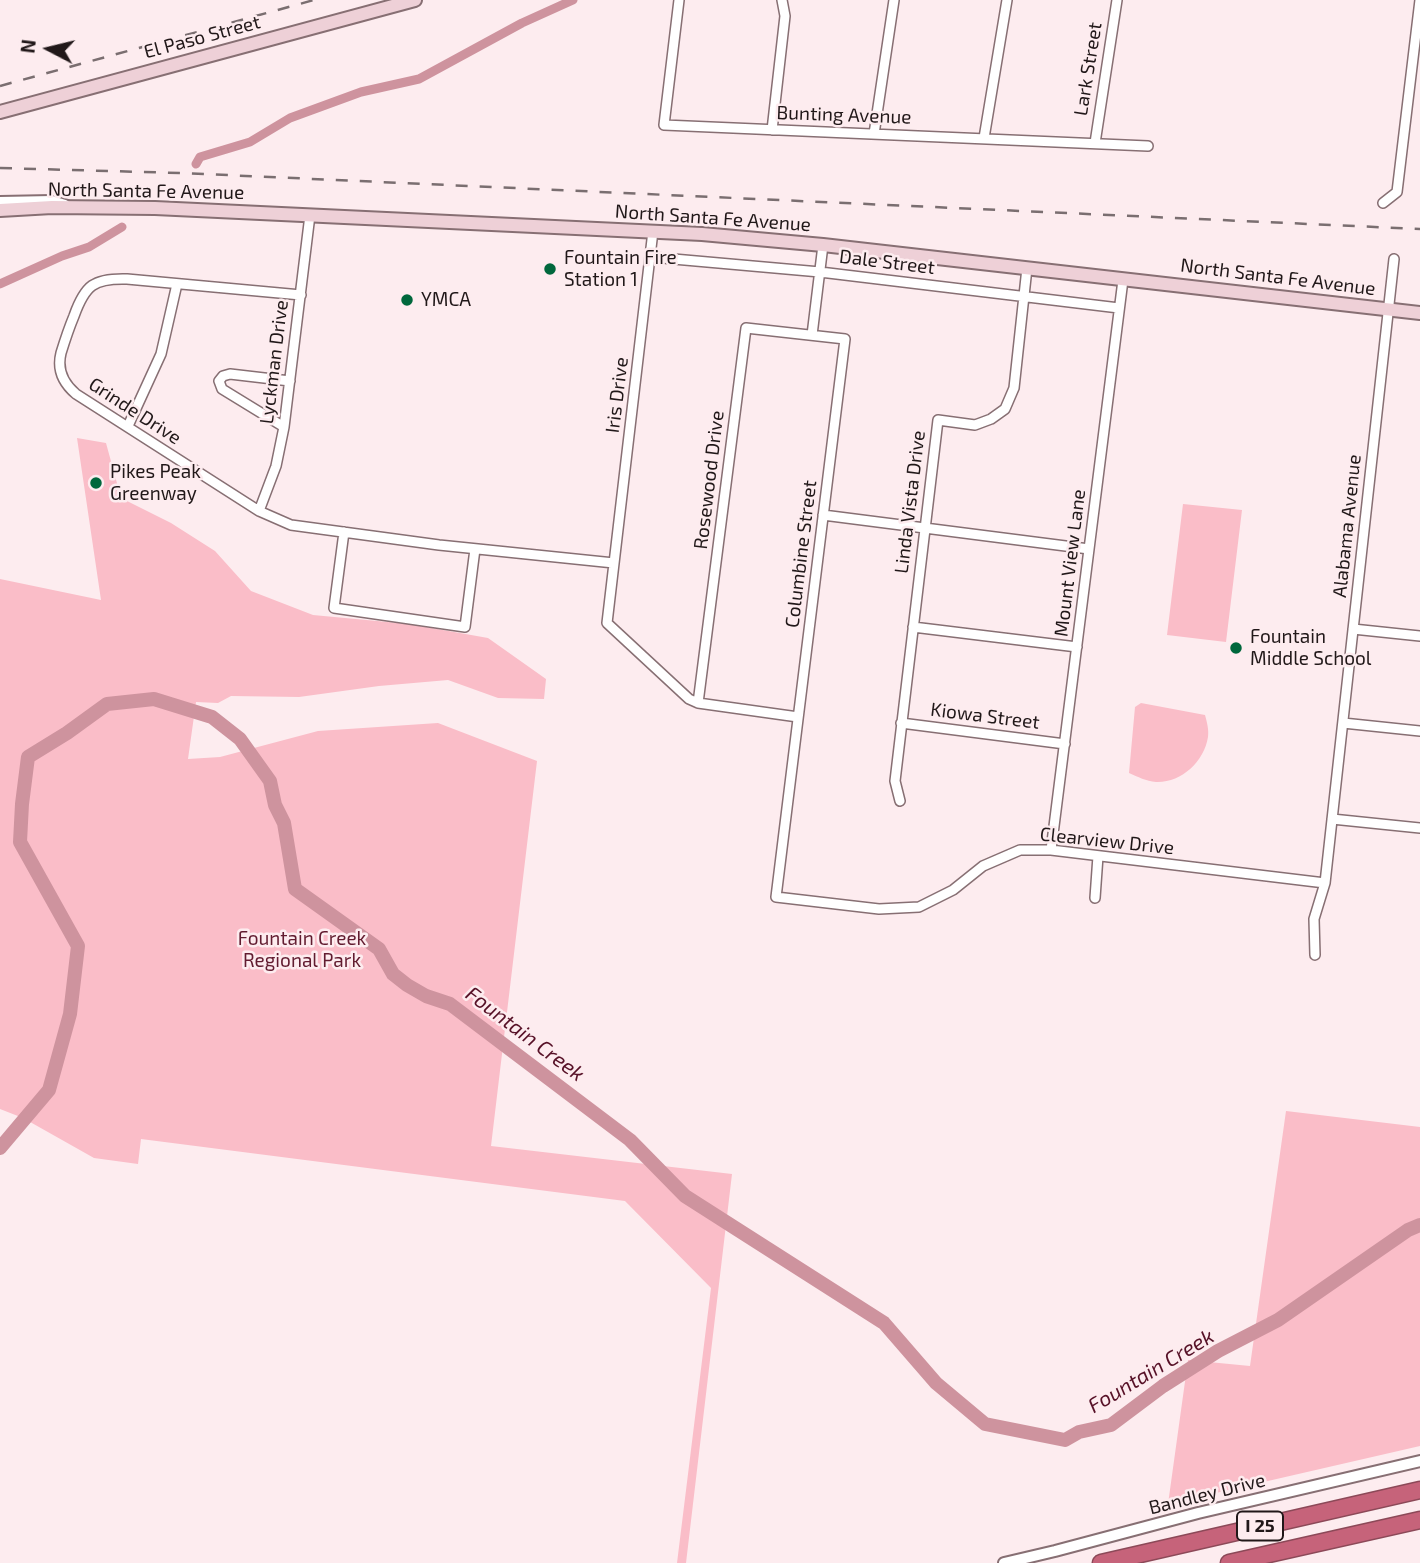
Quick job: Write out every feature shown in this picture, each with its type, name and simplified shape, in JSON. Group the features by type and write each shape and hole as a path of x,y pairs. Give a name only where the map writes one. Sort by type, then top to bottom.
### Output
{"highway":[{"name":"I 25","path":"1101,1563 1420,1489"},
{"name":"I 25","path":"1229,1563 1420,1520"}],"main road":[{"name":"El Paso Street","path":"0,112 415,0"},
{"name":"North Santa Fe Avenue","path":"0,210 67,206 155,208 744,237 1420,313"}],"street":[{"name":"Bunting Avenue","path":"679,0 664,125 1148,146"},
{"path":"772,130 785,16 782,0"},
{"path":"874,134 894,0"},
{"path":"984,138 1007,0"},
{"name":"Lark Street","path":"1095,143 1117,0"},
{"path":"1383,203 1398,192 1417,51 1420,0"},
{"path":"0,202 52,201 67,206"},
{"name":"Lyckman Drive","path":"259,511 276,466 284,428 310,215"},
{"name":"Iris Drive","path":"614,563 653,231"},
{"path":"812,335 823,245"},
{"name":"Dale Street","path":"651,257 820,272 1119,308"},
{"name":"Alabama Avenue","path":"1315,954 1314,919 1325,883 1394,259"},
{"name":"Linda Vista Drive","path":"900,801 895,781 938,419 975,425 991,419 1005,409 1014,388 1027,268"},
{"name":"Grinde Drive","path":"301,295 108,279 92,285 81,296 59,360 65,383 69,389 259,511 291,525 475,549 614,563"},
{"name":"Mount View Lane","path":"1051,850 1122,280"},
{"path":"128,426 161,354 177,284"},
{"name":"Rosewood Drive","path":"698,703 746,328 812,335"},
{"name":"Columbine Street","path":"776,897 845,339 812,335"},
{"path":"284,428 222,389 219,381 230,374 290,381"},
{"path":"823,516 1089,549"},
{"path":"344,532 334,608 465,627 475,549"},
{"path":"614,563 607,623 689,699 698,703 798,717"},
{"path":"913,627 1077,647"},
{"path":"1353,628 1420,636"},
{"name":"Kiowa Street","path":"901,723 1065,744"},
{"path":"1343,723 1420,731"},
{"path":"1332,819 1420,828"},
{"name":"Clearview Drive","path":"776,897 879,909 919,907 953,890 983,866 1020,850 1051,850 1325,883"},
{"path":"1095,898 1098,856"},
{"name":"Bandley Drive","path":"1004,1563 1198,1513 1420,1461"}],"green space":[{"name":"Fountain Creek Regional Park","path":"77,438 106,443 121,498 171,523 215,551 251,591 313,615 409,624 488,638 546,679 544,699 498,698 448,680 299,697 231,696 218,703 196,702 188,759 220,757 318,731 438,723 537,761 491,1146 732,1174 686,1563 677,1563 711,1288 625,1201 141,1139 138,1164 94,1158 23,1118 0,1109 0,579 101,600"},
{"path":"1183,504 1242,510 1226,642 1167,635"},
{"path":"1141,703 1205,715 1208,737 1202,755 1190,769 1174,779 1156,782 1129,773 1135,707"},
{"path":"1286,1111 1420,1127 1420,1446 1168,1504 1188,1360 1250,1366"}],"waterway":[{"path":"196,164 200,157 250,142 290,118 361,92 419,79 522,23 573,0"},
{"path":"0,284 89,247 122,227"},
{"name":"Fountain Creek","path":"0,1148 49,1090 70,1014 78,946 20,842 28,757 107,704 154,699 212,717 240,739 270,781 275,805 284,823 295,889 379,949 393,974 407,985 426,996 450,1004 630,1140 685,1196 884,1323 936,1383 985,1424 1065,1440 1079,1432 1111,1425 1163,1386 1218,1351 1278,1320 1408,1230 1420,1225"}],"railway":[{"path":"0,86 314,0"},
{"path":"0,168 181,173 1420,229"}],"place":[{"name":"Fountain Fire Station 1","path":"550,269"},
{"name":"YMCA","path":"407,300"},
{"name":"Pikes Peak Greenway","path":"96,483"},
{"name":"Fountain Middle School","path":"1236,648"}]}
